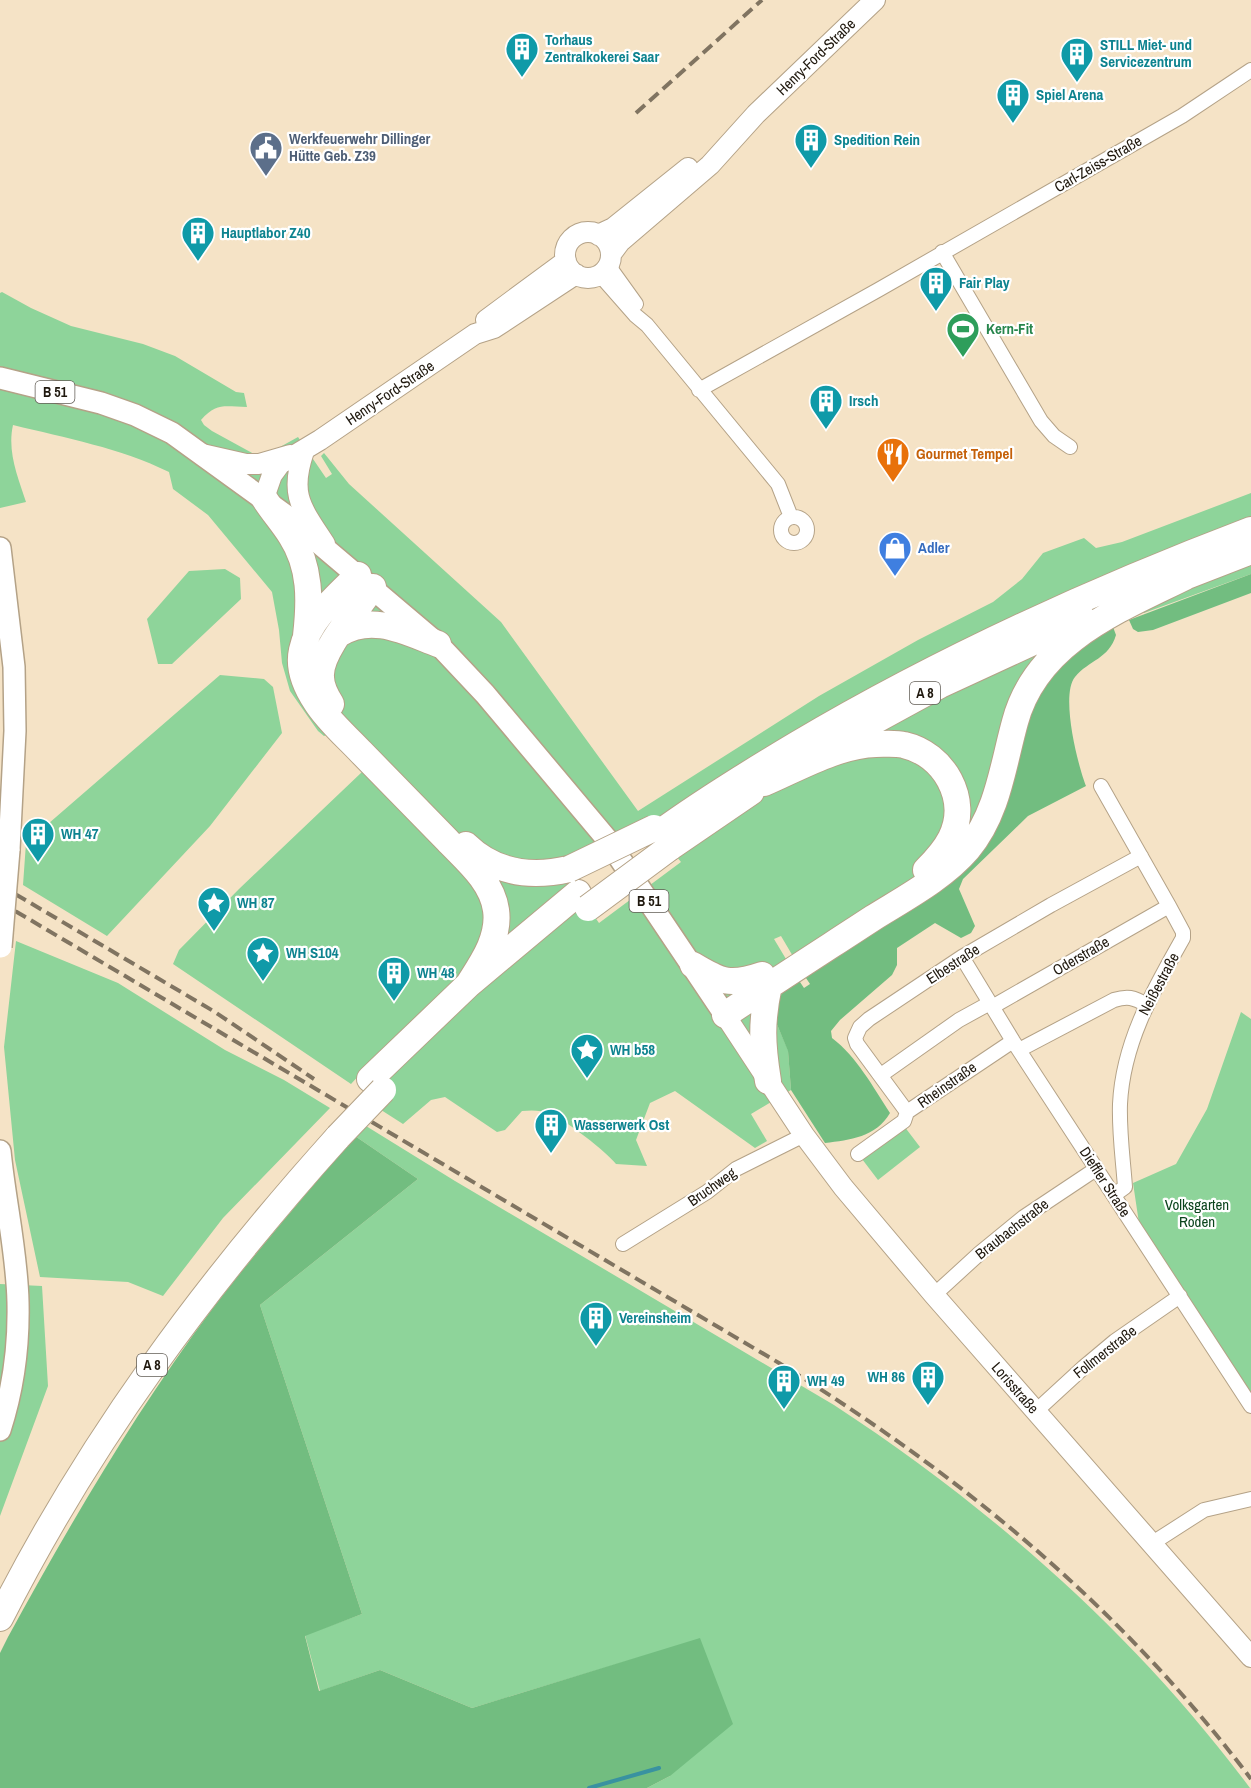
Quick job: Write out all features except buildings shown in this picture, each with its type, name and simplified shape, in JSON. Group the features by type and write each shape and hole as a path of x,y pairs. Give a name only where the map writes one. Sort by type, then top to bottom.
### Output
{"highway":[{"path":"264,498 291,537 302,557 307,574 309,593 306,636 301,652 302,669 315,700 325,714 471,865 491,894 496,910 496,928 485,959 468,985"},
{"name":"A 8","path":"660,837 764,783 940,685 1135,591 1251,530"},
{"name":"A 8","path":"1135,591 1185,577 1251,551"},
{"path":"306,636 320,616 365,581"},
{"path":"365,581 324,659 320,676 323,689 330,704 477,855 498,867 516,873 535,874 568,869 660,837"},
{"path":"721,1008 927,884 968,849 982,829 994,803 1024,696 1038,673 1090,611"},
{"name":"A 8","path":"376,1085 461,1014 583,901 688,812 847,715 950,660 1090,611"},
{"path":"339,633 351,627 373,623 404,631 438,644"},
{"path":"693,965 724,981 766,980 921,875 939,857 952,837 957,819 957,800 953,784 945,771 935,760 921,751 903,744 874,744 849,749 764,783"},
{"name":"A 8","path":"0,1579 76,1448 133,1363 217,1251 468,985 583,901"},
{"path":"766,980 762,1046 768,1081"},
{"name":"A 8","path":"0,1618 61,1506 103,1437 147,1373 230,1262 280,1201 332,1131"}],"main road":[{"name":"B 51","path":"1,380 74,395 135,415 172,433 264,498 328,549 438,644 485,694 606,838 721,1008"},
{"path":"0,548 14,667 15,731 0,961"},
{"path":"0,582 10,621"},
{"path":"0,1158 7,1259 18,1301 17,1333 8,1402 0,1430"}],"street":[{"name":"Henry-Ford-Straße","path":"606,265 620,242 710,165 756,114 875,0"},
{"name":"Carl-Zeiss-Straße","path":"699,390 1182,116 1251,70"},
{"name":"Henry-Ford-Straße","path":"598,235 613,228 756,114"},
{"path":"606,265 588,277 571,268 566,247 575,236 586,232 598,235 607,243 606,265 635,315 647,324 778,484 791,517"},
{"path":"942,252 1041,421 1054,436 1070,447"},
{"name":"Henry-Ford-Straße","path":"264,498 272,475 280,464 304,451 475,334 494,328 571,268"},
{"path":"202,454 246,464 259,464 304,451"},
{"path":"304,451 297,472 298,496 308,518 328,549"},
{"name":"Neißestraße","path":"1101,786 1183,932 1183,938 1146,1005 1126,1060 1120,1105 1125,1187 1114,1196"},
{"name":"Elbestraße","path":"907,1113 857,1044 855,1038 860,1027 962,957 1051,904 1141,856"},
{"name":"Oderstraße","path":"881,1075 959,1020 991,1005 1169,906"},
{"name":"Dieffler Straße","path":"962,957 1016,1045 1251,1406"},
{"name":"Rheinstraße","path":"858,1154 904,1121 907,1113 1016,1045 1126,996 1146,1005"},
{"name":"Lorisstraße","path":"721,1008 788,1112 843,1187 1035,1412 1251,1656"},
{"name":"Bruchweg","path":"623,1244 707,1192 736,1169 804,1135"},
{"name":"Braubachstraße","path":"934,1295 1024,1217 1096,1169"},
{"name":"Follmerstraße","path":"1035,1412 1115,1341 1180,1296"},
{"path":"1151,1544 1204,1510 1251,1499"}],"green space":[{"path":"0,293 71,326 143,344 175,356 236,392 244,393 247,407 217,408 201,420 212,431 254,454 271,452 298,437 326,478 332,474 321,456 324,453 349,484 501,622 638,811 819,696 918,640 993,602 1022,579 1043,553 1084,538 1096,548 1122,542 1251,493 1251,574 1144,613 1124,567 1079,586 1086,641 998,821 804,975 781,936 774,939 798,979 776,1022 788,1050 791,1090 751,1114 767,1141 755,1148 675,1091 650,1103 636,1140 647,1166 616,1164 575,1129 557,1117 540,1111 522,1111 505,1130 497,1132 445,1097 431,1100 403,1124 378,1108 362,1072 351,1084 173,964 179,950 239,889 362,772 329,734 324,736 318,731 290,691 282,663 272,592 208,515 173,489 169,472 112,450 13,425 12,455 26,502 0,508","holes":["658,834 681,862 599,923 578,893 569,869"]},
{"path":"225,569 240,578 241,599 172,664 158,664 147,619 189,571"},
{"path":"1251,574 1251,593 1153,630 1138,632 1133,629 1129,620"},
{"path":"1113,627 1116,635 1109,649 1080,671 1071,686 1069,699 1072,731 1086,786 1028,816 963,879 959,889 975,926 971,933 961,938 935,923 897,948 897,965 892,975 840,1020 831,1031 832,1038 857,1063 890,1113 877,1127 862,1136 825,1143 791,1090 788,1051 776,1022 776,1005 784,990 798,979 804,988 810,984 804,975 961,873 1029,709 1063,660"},
{"path":"220,675 264,679 273,687 282,733 210,826 107,936 23,885 26,843"},
{"path":"16,941 118,983 225,1050 284,1080 330,1108 223,1218 163,1296 128,1282 40,1277 15,1160 4,1047"},
{"name":"Volksgarten Roden","path":"1241,1012 1251,1019 1251,1396 1139,1223 1133,1183 1176,1164 1207,1109"},
{"path":"366,1126 834,1405 950,1487 1059,1578 1110,1627 1206,1732 1250,1788 647,1788 670,1776 700,1639 472,1708 380,1670 320,1691 305,1635 362,1614 260,1305 418,1179 355,1136"},
{"path":"904,1126 920,1147 878,1180 862,1159"},
{"path":"355,1136 418,1179 260,1305 362,1614 305,1636 319,1691 380,1670 472,1708 700,1638 733,1724 670,1776 647,1788 0,1788 0,1653 8,1637 104,1469 184,1347 247,1264"},
{"path":"0,1284 42,1286 48,1386 0,1516"}],"waterway":[{"path":"589,1788 659,1768"}],"railway":[{"path":"636,113 762,0"},
{"path":"0,885 215,1012 314,1079"},
{"path":"0,902 779,1363 912,1451 1035,1549 1093,1602 1148,1657 1201,1716 1251,1779"}],"place":[{"name":"Torhaus Zentralkokerei Saar","path":"522,78"},
{"name":"STILL Miet- und Servicezentrum","path":"1077,83"},
{"name":"Spiel Arena","path":"1013,124"},
{"name":"Spedition Rein","path":"811,169"},
{"name":"Werkfeuerwehr Dillinger Hütte Geb. Z39","path":"266,177"},
{"name":"Hauptlabor Z40","path":"198,262"},
{"name":"Fair Play","path":"936,312"},
{"name":"Kern-Fit","path":"963,358"},
{"name":"Irsch","path":"826,430"},
{"name":"Gourmet Tempel","path":"893,483"},
{"name":"Adler","path":"895,577"},
{"name":"WH 47","path":"38,863"},
{"name":"WH 87","path":"214,932"},
{"name":"WH S104","path":"263,982"},
{"name":"WH 48","path":"394,1002"},
{"name":"WH b58","path":"587,1079"},
{"name":"Wasserwerk Ost","path":"551,1154"},
{"name":"Vereinsheim","path":"596,1347"},
{"name":"WH 86","path":"928,1406"},
{"name":"WH 49","path":"784,1410"}]}
